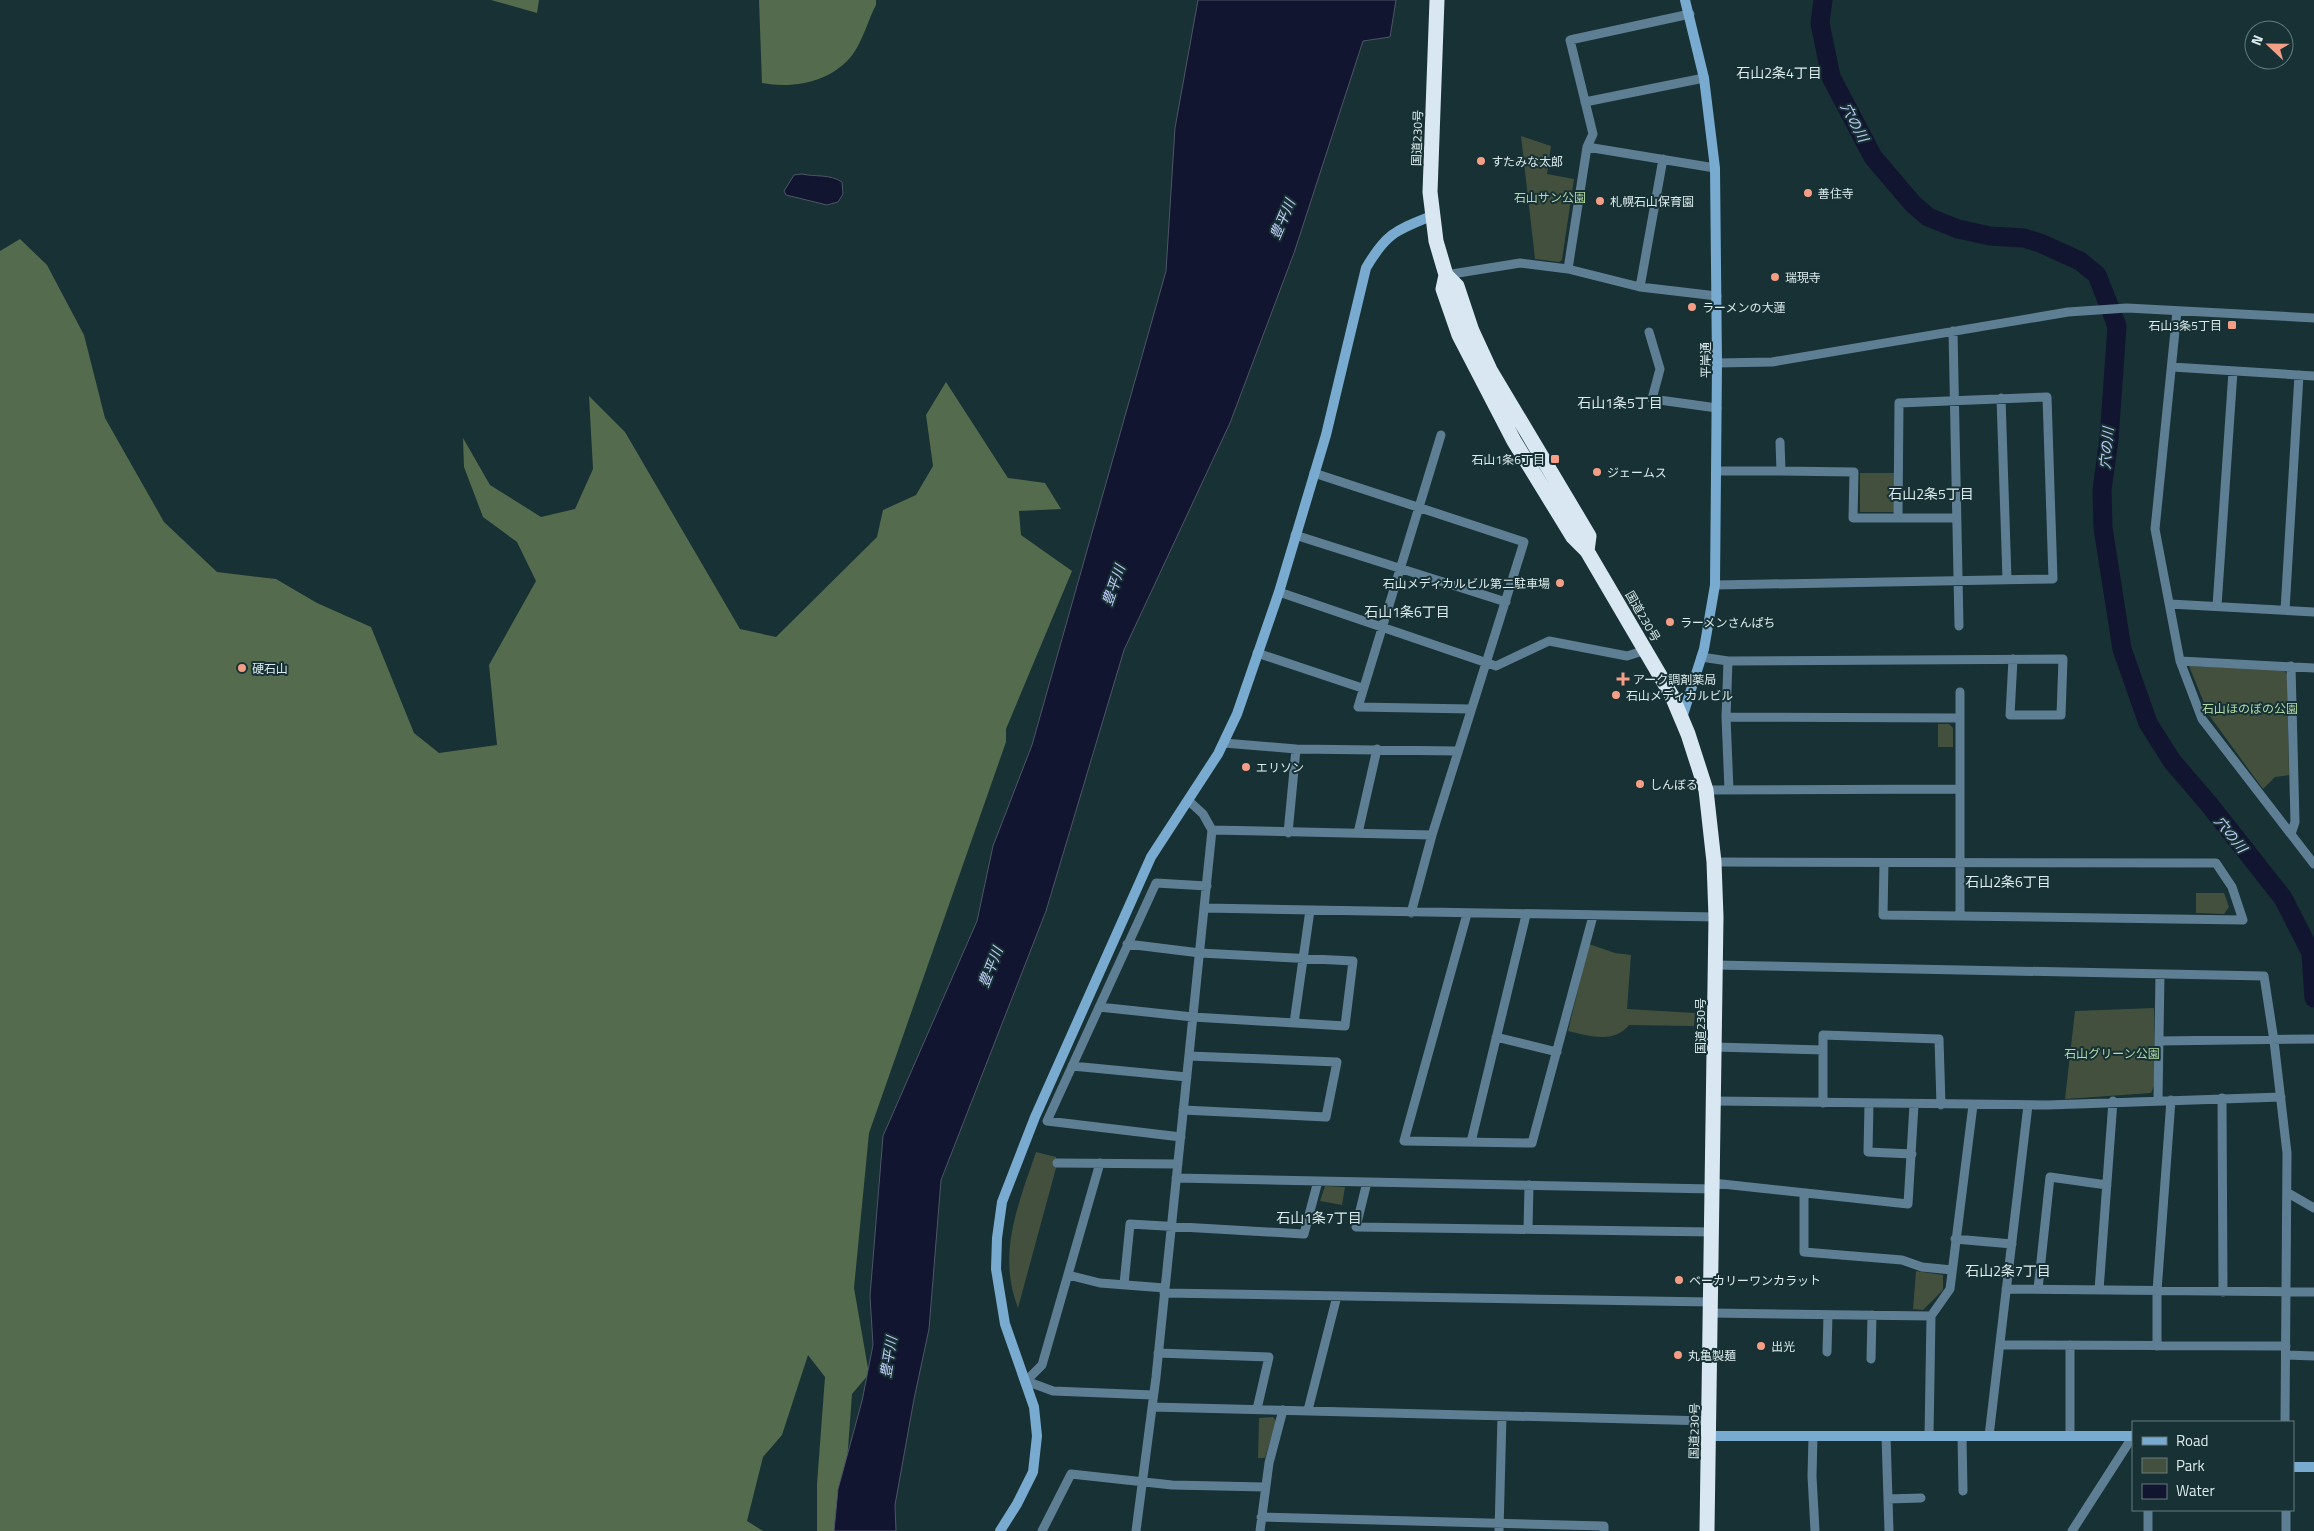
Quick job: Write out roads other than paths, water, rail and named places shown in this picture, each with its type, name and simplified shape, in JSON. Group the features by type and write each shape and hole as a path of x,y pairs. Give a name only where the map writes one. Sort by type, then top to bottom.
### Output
{"highway":[{"name":"国道230号","path":"1437,0 1430,192 1436,241 1446,275 1444,289 1446,298 1459,335 1480,379 1514,441 1573,537 1587,551 1646,650 1682,718 1706,790 1714,862 1716,917 1707,1531"}],"street":[{"name":"平岸通","path":"1682,718 1702,657 1715,585 1718,363 1715,168 1704,78 1690,14 1685,0"},
{"path":"1568,269 1587,147 1592,134 1570,40 1690,14"},
{"path":"1585,102 1704,78"},
{"path":"1587,147 1715,168"},
{"path":"1640,287 1662,159"},
{"path":"1003,1530 1033,1472 1037,1436 1034,1407 1005,1324 996,1270 997,1238 1002,1202 1039,1109 1151,857 1189,801 1224,744 1237,714 1279,592 1314,473 1345,361 1366,268 1378,248 1389,236 1402,227 1434,215"},
{"path":"1446,275 1520,263 1568,269 1640,287 1717,296"},
{"path":"1718,363 1772,362 2068,312 2127,308 2314,318"},
{"path":"2177,311 2155,529 2180,661 2202,719 2314,864"},
{"path":"1953,331 1959,626"},
{"path":"1649,332 1660,368 1652,399 1717,408"},
{"path":"2172,367 2314,376"},
{"path":"2217,606 2233,371"},
{"path":"2285,610 2299,375"},
{"path":"1715,585 1958,579 2053,579 2047,397 1899,403 1898,518"},
{"path":"2001,398 2007,579"},
{"path":"1441,435 1362,688 1358,707 1471,709"},
{"path":"1780,442 1781,471"},
{"path":"1717,470 1854,472 1853,518 1956,518"},
{"path":"1314,473 1524,542 1432,835 1411,913"},
{"path":"1295,535 1506,602"},
{"path":"1279,592 1496,666 1549,641 1627,656 1646,650"},
{"path":"2170,604 2314,612"},
{"path":"1257,653 1362,688"},
{"path":"1702,657 1728,660 2013,659 2063,659 2061,715 2010,715 2013,659"},
{"path":"1728,660 1726,717 1729,790"},
{"path":"2180,661 2314,668"},
{"path":"2291,666 2295,822 2291,834"},
{"path":"1960,692 1960,916"},
{"path":"1726,717 1959,718"},
{"path":"1224,744 1296,749 1458,751"},
{"path":"1288,833 1296,749"},
{"path":"1358,833 1377,749"},
{"path":"1706,790 1959,789"},
{"path":"1136,1531 1165,1290 1212,830 1203,814 1189,801"},
{"path":"1212,830 1432,835"},
{"path":"1714,862 1884,862 1960,862 2216,863 2232,887 2242,920 1883,915 1884,862"},
{"path":"1181,1137 1047,1121 1156,883 1207,886"},
{"path":"1205,908 1716,917"},
{"path":"1294,1023 1310,910"},
{"path":"1467,914 1404,1141 1532,1143 1593,916"},
{"path":"1471,1142 1526,915"},
{"path":"1099,1007 1193,1018 1345,1026 1353,961 1200,953 1128,944"},
{"path":"1715,965 2264,976 2274,1041 2287,1153 2285,1421"},
{"path":"2158,1100 2160,974"},
{"path":"1823,1103 1823,1036 1939,1039 1940,1105"},
{"path":"1496,1037 1557,1052"},
{"path":"2159,1040 2274,1041 2314,1039"},
{"path":"1715,1047 1823,1050"},
{"path":"1184,1110 1326,1116 1337,1062 1189,1056"},
{"path":"1072,1066 1187,1077"},
{"path":"1714,1101 2028,1105 2281,1097"},
{"path":"2222,1098 2223,1292"},
{"path":"2157,1346 2158,1291 2171,1100"},
{"path":"2099,1290 2113,1102"},
{"path":"1869,1104 1868,1152 1912,1154"},
{"path":"1176,1178 1529,1185 1713,1186 1908,1204 1914,1104"},
{"path":"1929,1436 1931,1316 1950,1289 1973,1105"},
{"path":"1990,1436 2028,1105"},
{"path":"1057,1163 1178,1164"},
{"path":"1026,1381 1042,1365 1100,1163"},
{"path":"2038,1289 2050,1177 2107,1185"},
{"path":"1124,1284 1130,1224 1304,1234 1318,1181"},
{"path":"1367,1182 1356,1227 1712,1232"},
{"path":"1528,1229 1529,1185"},
{"path":"2288,1193 2314,1208"},
{"path":"1804,1194 1804,1252 1902,1260 1922,1267 1952,1270"},
{"path":"1955,1239 2012,1244"},
{"path":"1068,1275 1100,1283 1124,1284 1165,1290 1711,1308 1828,1315 1931,1316"},
{"path":"2006,1289 2314,1292"},
{"path":"1308,1410 1337,1296"},
{"path":"1827,1352 1828,1315"},
{"path":"1871,1359 1872,1315"},
{"path":"2000,1345 2157,1346 2286,1351 2314,1356"},
{"path":"2070,1345 2070,1436"},
{"path":"1158,1353 1270,1357 1257,1409"},
{"path":"1026,1381 1053,1391 1153,1395"},
{"path":"1152,1407 1502,1416 1813,1436 2132,1436"},
{"path":"1260,1531 1269,1463 1283,1410"},
{"path":"1499,1527 1502,1416"},
{"path":"1813,1436 1812,1476 1815,1531"},
{"path":"1886,1436 1889,1531"},
{"path":"1962,1436 1963,1491"},
{"path":"2072,1531 2132,1438"},
{"path":"2294,1467 2314,1467"},
{"path":"1042,1531 1071,1474 1142,1482 1265,1487"},
{"path":"1888,1499 1921,1498"},
{"path":"2148,1511 2148,1531"},
{"path":"2286,1511 2286,1531"},
{"path":"1261,1517 1499,1527 1604,1526 1604,1531"}],"water":[{"name":"豊平川","path":"1198,0 1396,0 1390,37 1363,41 1294,253 1230,423 1124,650 1046,911 941,1180 929,1329 895,1505 896,1531 834,1531 838,1489 862,1401 873,1345 870,1296 883,1136 977,921 993,846 1032,745 1166,271 1175,128"},
{"path":"802,174 837,179 842,182 843,194 838,202 827,205 786,195 784,191 794,175"}],"waterway":[{"name":"穴の川","path":"1823,0 1820,23 1831,77 1873,157 1913,204 1928,217 1958,229 1990,236 2024,238 2040,243 2080,261 2097,275 2117,326 2109,439 2102,490 2103,528 2122,649 2148,723 2172,761 2208,803 2283,898 2311,953 2314,998"}],"place":[{"name":"すたみな太郎","path":"1481,161"},
{"name":"善住寺","path":"1808,193"},
{"name":"札幌石山保育園","path":"1600,201"},
{"name":"瑞現寺","path":"1775,277"},
{"name":"ラーメンの大蓮","path":"1692,307"},
{"name":"石山3条5丁目","path":"2232,325"},
{"name":"石山1条6丁目","path":"1555,459"},
{"name":"ジェームス","path":"1597,472"},
{"name":"石山メディカルビル第二駐車場","path":"1560,583"},
{"name":"ラーメンさんぱち","path":"1670,622"},
{"name":"硬石山","path":"242,668"},
{"name":"アーク調剤薬局","path":"1623,679"},
{"name":"石山メディカルビル","path":"1616,695"},
{"name":"エリソン","path":"1246,767"},
{"name":"しんぼる","path":"1640,784"},
{"name":"ベーカリーワンカラット","path":"1679,1280"},
{"name":"出光","path":"1761,1346"},
{"name":"丸亀製麺","path":"1678,1355"}],"district":[{"name":"石山2条4丁目","path":"1779,72"},
{"name":"石山1条5丁目","path":"1620,402"},
{"name":"石山2条5丁目","path":"1931,493"},
{"name":"石山1条6丁目","path":"1407,611"},
{"name":"石山2条6丁目","path":"2008,881"},
{"name":"石山1条7丁目","path":"1319,1217"},
{"name":"石山2条7丁目","path":"2008,1270"}],"park label":[{"name":"石山サン公園","path":"1550,197"},
{"name":"石山ほのぼの公園","path":"2250,708"},
{"name":"石山グリーン公園","path":"2112,1053"}]}
